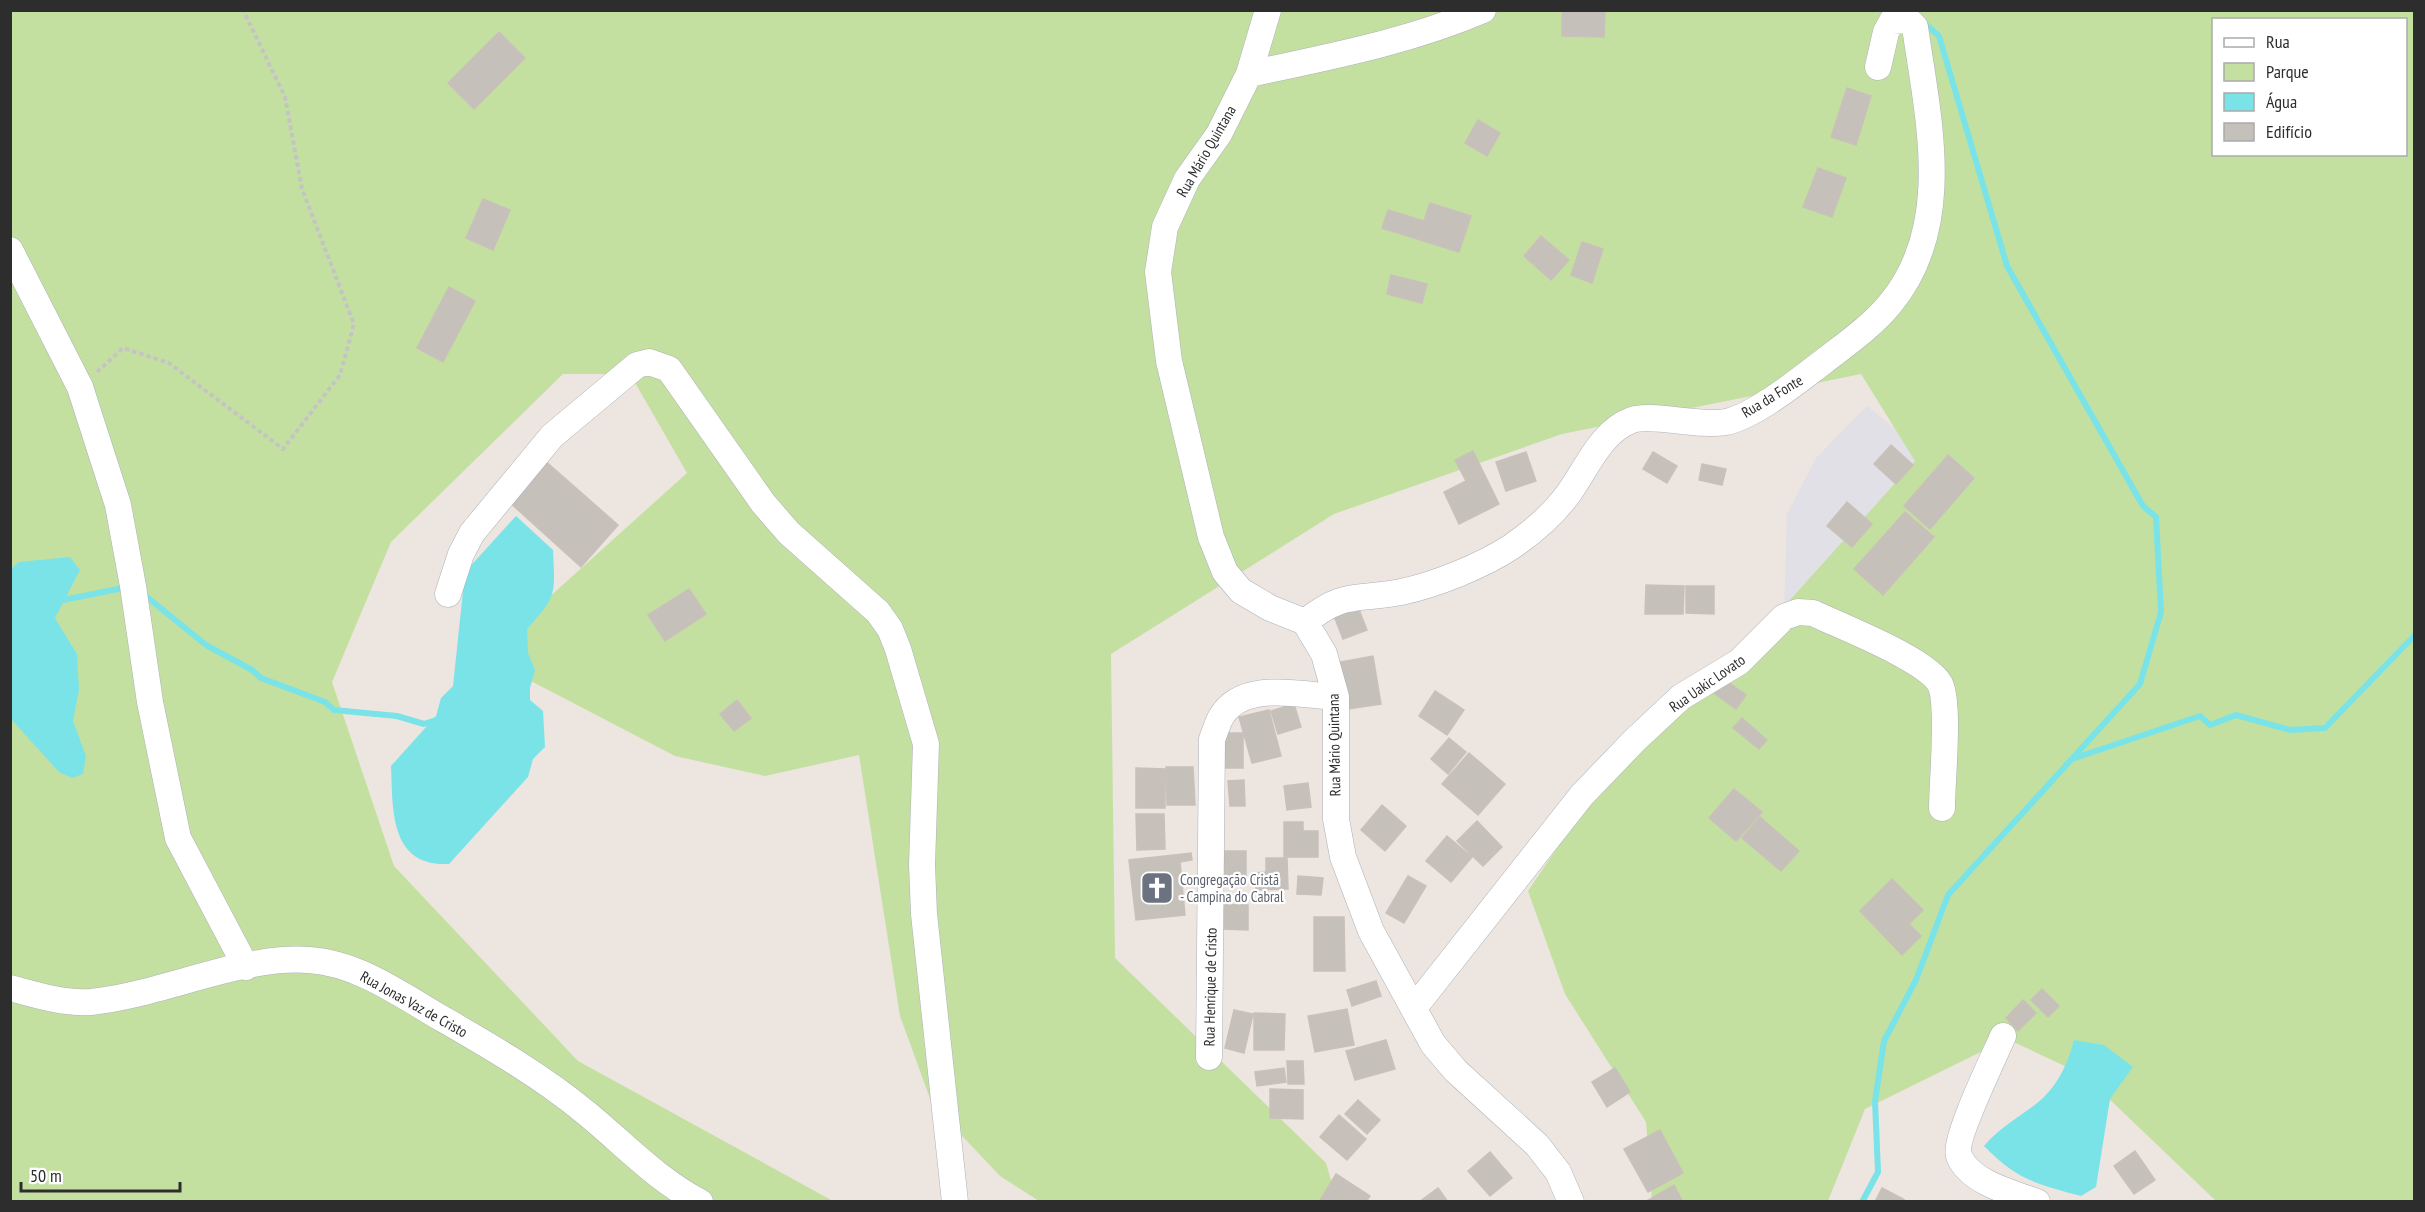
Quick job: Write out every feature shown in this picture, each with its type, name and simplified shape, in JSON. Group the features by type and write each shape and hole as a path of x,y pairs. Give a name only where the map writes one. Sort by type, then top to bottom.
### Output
{"street":[{"name":"Rua Mário Quintana","path":"1268,10 1249,74 1219,134 1187,179 1166,227 1158,272 1169,361 1211,537 1225,572 1240,591 1270,608 1305,622 1324,654 1336,697 1336,819 1343,857 1371,931 1433,1044 1455,1071 1537,1145 1557,1172 1571,1202"},
{"path":"1249,74 1375,46 1452,24 1483,10"},
{"name":"Rua da Fonte","path":"1305,622 1327,604 1346,598 1402,592 1434,582 1508,549 1538,528 1560,503 1605,439 1619,425 1636,418 1693,423 1727,422 1786,390 1866,329 1891,304 1913,270 1926,227 1932,190 1931,140 1915,27 1908,20 1892,21 1886,32 1878,67"},
{"path":"10,250 80,387 118,506 133,586 150,702 178,838 246,967"},
{"path":"448,594 461,555 472,533 552,436 637,365 649,362 669,369 763,503 789,533 878,612 890,629 898,649 926,744 922,865 924,914 955,1202"},
{"name":"Rua Uakic Lovato","path":"1414,1008 1582,795 1681,697 1739,662 1784,617 1798,612 1814,613 1916,662 1933,674 1941,686 1944,707 1942,807"},
{"name":"Rua Henrique de Cristo","path":"1209,1057 1212,739 1221,716 1237,701 1261,692 1336,697"},
{"name":"Rua Jonas Vaz de Cristo","path":"10,988 50,999 88,1002 142,993 267,962 310,960 367,975 526,1067 583,1110 665,1178 700,1202"},
{"path":"2003,1036 1967,1118 1958,1145 1958,1155 1964,1165 1976,1175 2005,1191 2037,1202"}],"path":[{"path":"94,374 123,348 169,363 283,449 340,375 354,324 302,189 285,97 243,10"}],"shaded area":[{"path":"1867,406 2090,586 1784,617 1787,514 1816,458"}],"green space":[{"path":"10,11 2414,11 2414,1201 2216,1201 2084,1075 2007,1039 1865,1109 1828,1201 1652,1201 1646,1122 1565,994 1528,891 1601,783 1726,671 1915,461 1861,374 1562,434 1334,514 1111,654 1115,958 1326,1163 1337,1201 1039,1201 1000,1176 932,1104 900,1016 859,755 765,776 675,756 529,680 506,636 687,473 630,374 563,374 391,542 332,682 394,866 578,1061 833,1201 11,1201"}],"water":[{"path":"516,516 553,550 554,586 552,594 544,609 527,629 528,653 535,670 530,688 530,700 543,711 545,747 533,759 528,777 449,864 429,862 415,856 405,846 398,832 392,800 391,766 436,716 441,698 453,686 465,572"},
{"path":"70,557 80,570 55,618 77,654 79,690 73,721 86,756 83,774 72,778 59,772 10,718 11,569 19,562"},
{"path":"2074,1040 2104,1045 2133,1067 2110,1099 2096,1187 2081,1196 2039,1184 2017,1174 1984,1146 2050,1091 2065,1067"}],"building":[{"path":"1562,10 1605,10 1604,37 1562,36"},
{"path":"499,32 525,58 474,109 448,83"},
{"path":"1847,88 1871,96 1856,145 1831,137"},
{"path":"1478,120 1500,133 1487,156 1465,143"},
{"path":"1818,168 1846,178 1832,217 1803,207"},
{"path":"483,199 510,210 493,250 466,238"},
{"path":"1430,203 1471,216 1459,252 1382,228 1388,210 1424,221"},
{"path":"1541,236 1569,260 1551,280 1524,256"},
{"path":"1582,242 1603,249 1592,283 1571,275"},
{"path":"1391,275 1427,284 1422,303 1387,294"},
{"path":"449,287 475,301 443,362 417,348"},
{"path":"1891,445 1913,465 1896,484 1874,464"},
{"path":"1473,451 1499,504 1459,524 1444,492 1466,481 1455,460"},
{"path":"1526,452 1536,481 1506,491 1496,462"},
{"path":"1653,452 1677,466 1667,483 1643,469"},
{"path":"1948,455 1974,478 1930,529 1904,506"},
{"path":"543,459 618,525 581,567 507,500"},
{"path":"1702,464 1726,469 1722,485 1699,480"},
{"path":"1847,502 1872,524 1852,547 1827,526"},
{"path":"1905,512 1934,537 1883,595 1854,569"},
{"path":"1646,585 1684,586 1683,614 1645,614"},
{"path":"1686,586 1714,586 1714,614 1686,613"},
{"path":"689,589 706,614 665,641 648,615"},
{"path":"1358,607 1367,630 1343,639 1334,616"},
{"path":"1373,656 1381,704 1348,709 1340,662"},
{"path":"1724,679 1746,695 1736,709 1714,693"},
{"path":"1435,691 1464,710 1447,735 1419,716"},
{"path":"737,700 751,718 734,731 720,714"},
{"path":"1294,704 1301,727 1278,734 1271,711"},
{"path":"1269,710 1281,756 1252,763 1239,717"},
{"path":"1742,718 1767,740 1759,749 1733,728"},
{"path":"1225,733 1243,733 1243,768 1225,768"},
{"path":"1449,738 1466,752 1448,774 1431,759"},
{"path":"1469,753 1505,784 1478,815 1442,784"},
{"path":"1166,767 1193,767 1195,805 1167,805"},
{"path":"1136,768 1165,769 1165,808 1136,808"},
{"path":"1244,780 1245,806 1230,806 1228,781"},
{"path":"1308,783 1311,807 1287,810 1284,786"},
{"path":"1734,789 1762,812 1736,841 1709,818"},
{"path":"1382,805 1406,826 1385,851 1361,830"},
{"path":"1136,814 1164,814 1165,849 1137,850"},
{"path":"1760,817 1799,851 1781,871 1742,838"},
{"path":"1477,821 1502,847 1483,866 1457,841"},
{"path":"1284,822 1303,822 1303,831 1318,831 1318,857 1284,857"},
{"path":"1447,836 1472,857 1451,882 1426,861"},
{"path":"1220,851 1246,851 1246,883 1221,884"},
{"name":"Congregação Cristã - Campina do Cabral","path":"1191,853 1192,860 1180,862 1185,915 1136,920 1129,860"},
{"path":"1266,858 1287,858 1288,889 1256,890 1255,873 1266,872"},
{"path":"1298,876 1323,878 1321,895 1297,894"},
{"path":"1408,876 1426,886 1404,923 1386,913"},
{"path":"1892,879 1923,910 1909,924 1921,936 1902,955 1860,911"},
{"path":"1221,904 1248,905 1248,930 1220,929"},
{"path":"1314,917 1344,917 1345,971 1314,971"},
{"path":"1376,981 1381,996 1352,1006 1347,990"},
{"path":"2042,989 2059,1006 2048,1017 2031,1000"},
{"path":"2023,1000 2036,1013 2018,1031 2006,1018"},
{"path":"1347,1009 1354,1045 1315,1052 1308,1016"},
{"path":"1234,1010 1253,1014 1244,1053 1225,1048"},
{"path":"1254,1013 1285,1014 1284,1050 1254,1050"},
{"path":"1386,1040 1395,1069 1355,1080 1346,1051"},
{"path":"1287,1061 1303,1061 1304,1084 1288,1084"},
{"path":"1284,1068 1286,1082 1257,1086 1255,1072"},
{"path":"1615,1068 1630,1092 1607,1107 1592,1082"},
{"path":"1270,1089 1303,1090 1303,1119 1270,1118"},
{"path":"1358,1100 1380,1120 1367,1134 1345,1114"},
{"path":"1339,1115 1366,1139 1347,1160 1320,1137"},
{"path":"1660,1130 1683,1173 1648,1192 1624,1149"},
{"path":"2135,1151 2155,1180 2134,1194 2114,1166"},
{"path":"1490,1152 1512,1178 1490,1196 1468,1171"},
{"path":"1336,1174 1370,1196 1366,1202 1319,1202"},
{"path":"1674,1185 1683,1202 1645,1202"},
{"path":"1438,1188 1448,1202 1419,1202"},
{"path":"1882,1188 1903,1199 1907,1202 1875,1202"}],"waterway":[{"path":"1862,1202 1878,1172 1875,1101 1884,1041 1916,980 1948,895 2140,684 2161,612 2156,517 2143,506 2007,266 1939,36 1923,22"},
{"path":"58,601 128,587"},
{"path":"142,593 206,645 252,670 261,678 325,702 334,710 397,716 424,724 439,719"},
{"path":"2075,758 2200,716 2210,725 2236,715 2290,730 2325,728 2414,636"}],"place":[{"name":"Congregação Cristã - Campina do Cabral","path":"1157,888"}]}
